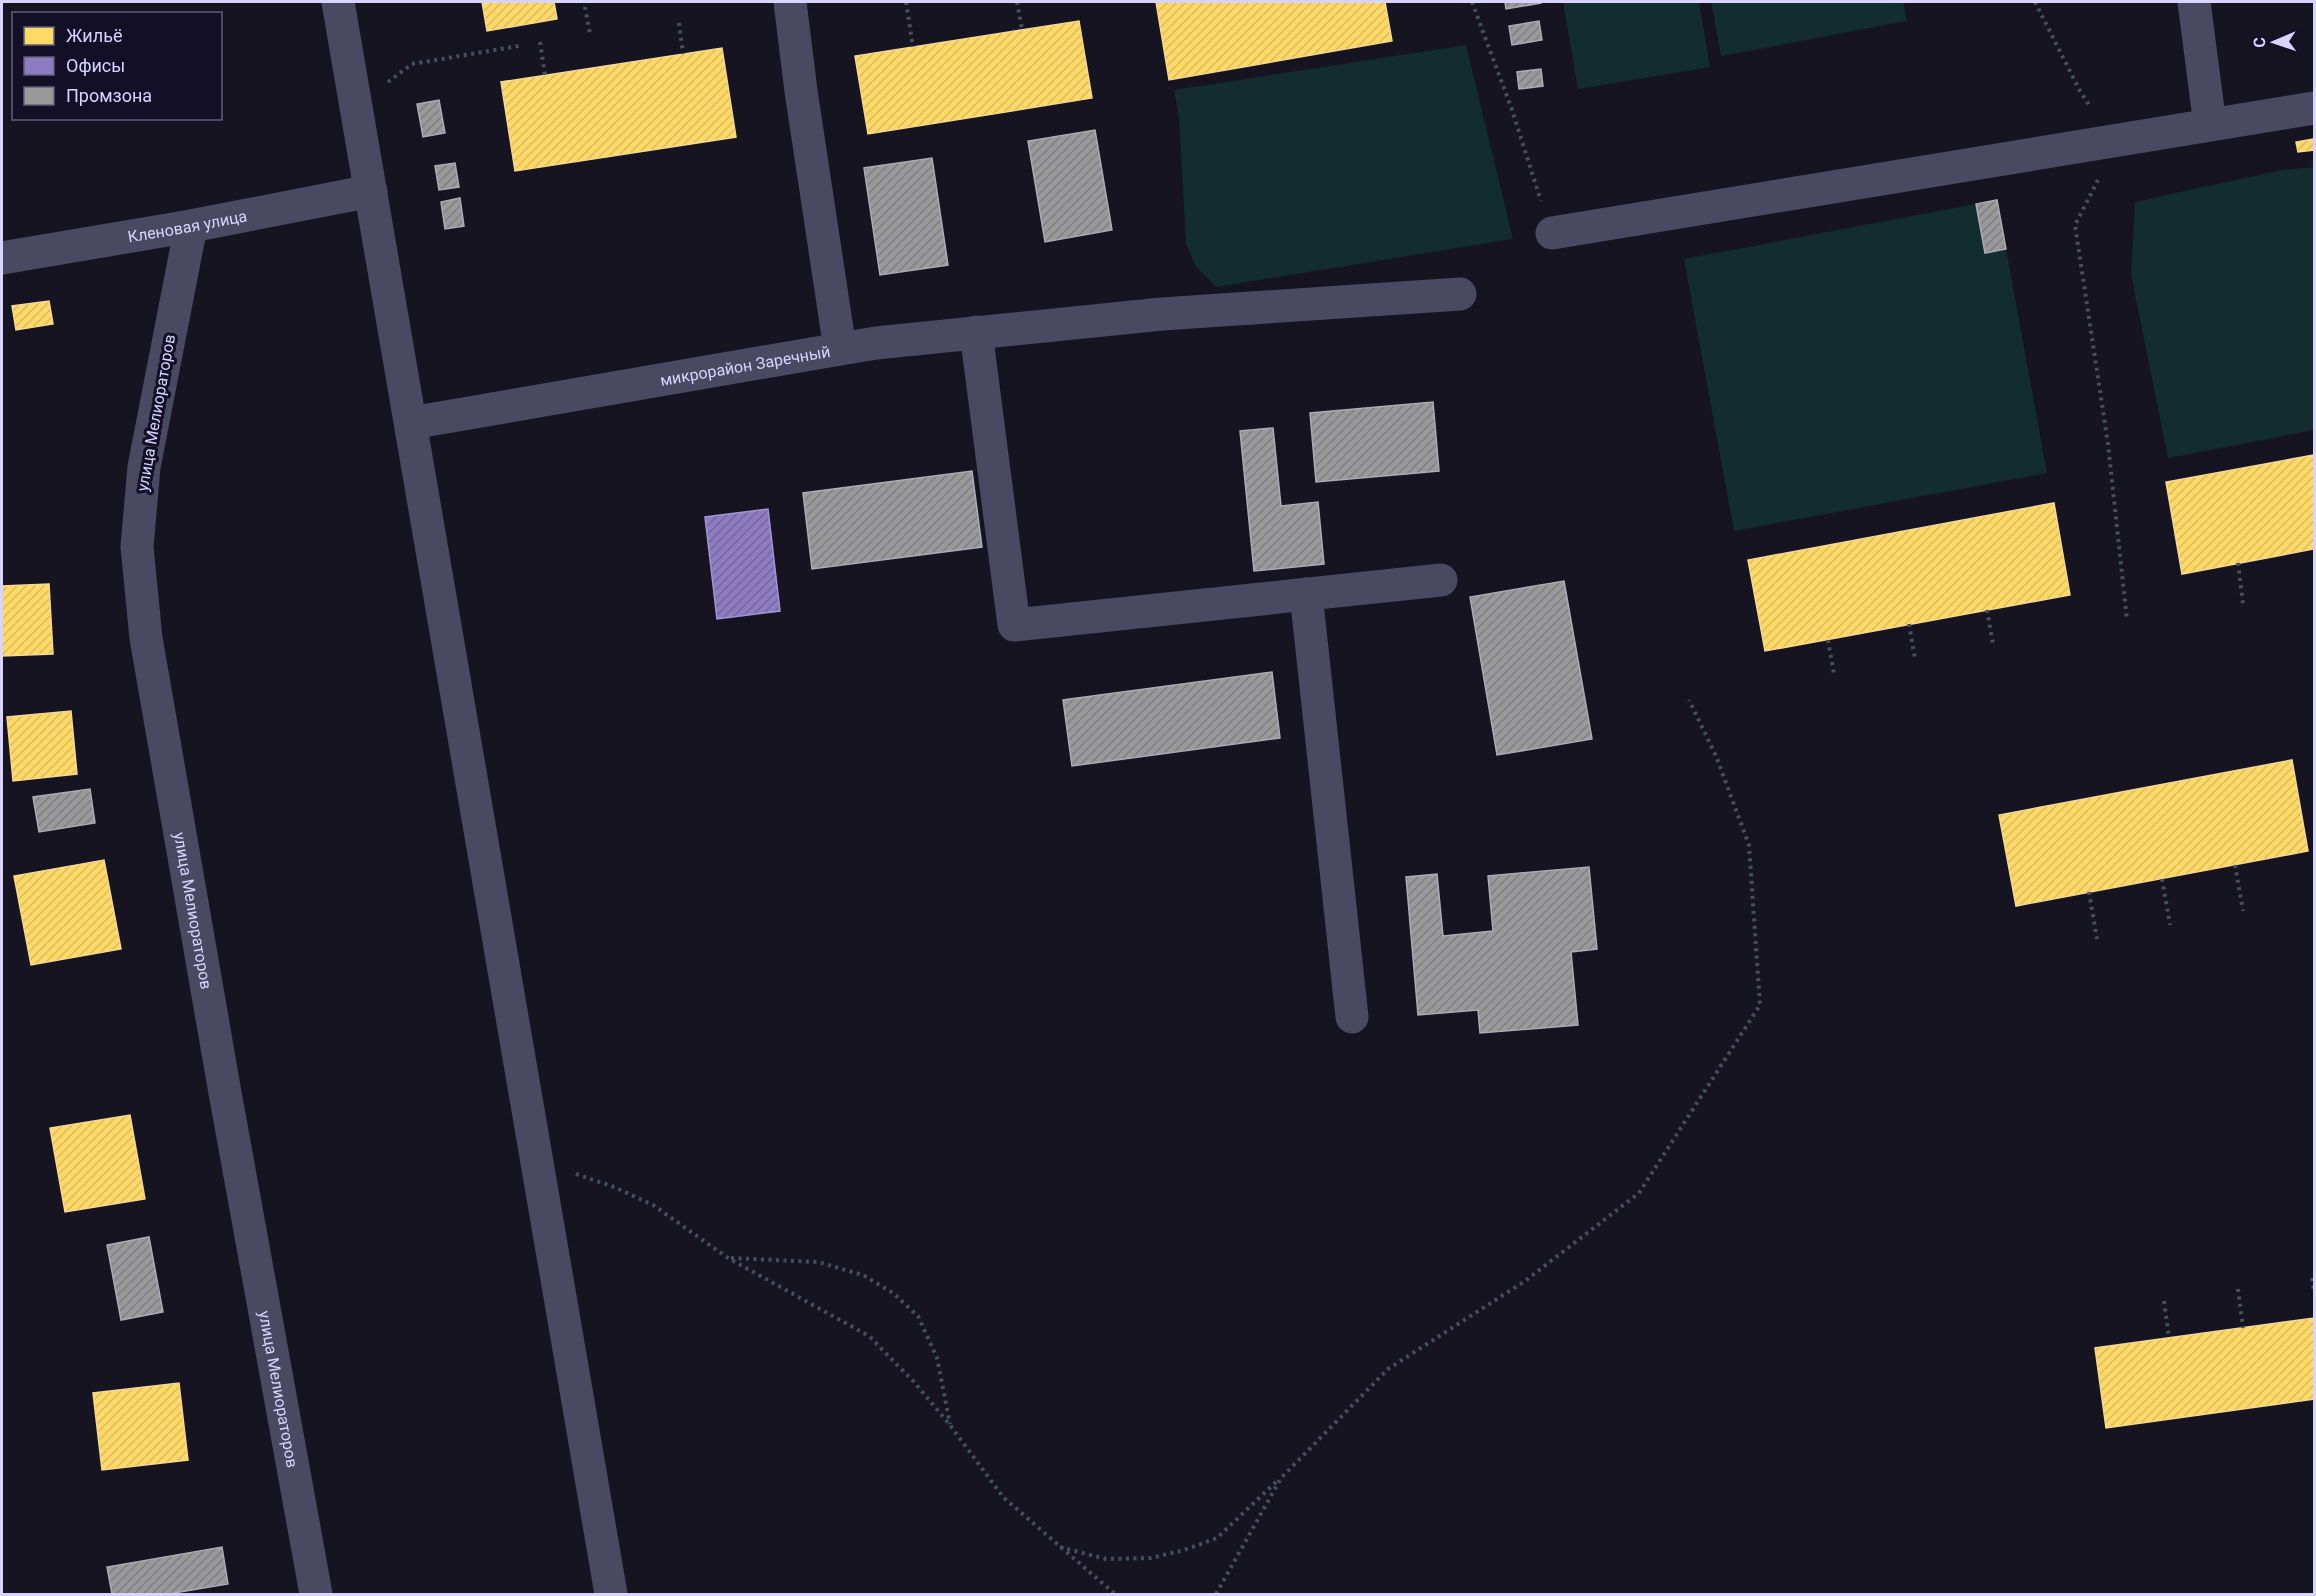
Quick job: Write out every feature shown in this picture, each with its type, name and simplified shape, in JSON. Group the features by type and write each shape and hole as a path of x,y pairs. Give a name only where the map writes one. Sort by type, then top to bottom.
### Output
{"street":[{"path":"338,2 611,1594"},
{"name":"микрорайон Заречный","path":"411,423 840,349 801,91 790,2"},
{"path":"2194,2 2210,125"},
{"path":"1552,233 2314,108"},
{"name":"Кленовая улица","path":"2,258 191,226 371,191"},
{"name":"улица Мелиораторов","path":"191,226 144,467 137,547 148,650 316,1594"},
{"path":"840,349 976,332 1162,314 1460,294"},
{"path":"976,332 1014,625 1441,580"},
{"path":"1306,594 1352,1017"}],"path":[{"path":"906,2 913,47"},
{"path":"1017,2 1022,30"},
{"path":"1472,2 1511,107 1552,233"},
{"path":"2035,2 2080,92 2094,112 2103,142 2102,173 2075,225 2108,444 2127,620"},
{"path":"585,7 590,34"},
{"path":"679,23 683,54"},
{"path":"540,42 545,75"},
{"path":"356,105 412,64 519,46"},
{"path":"2238,563 2243,604"},
{"path":"1987,610 1993,644"},
{"path":"1909,624 1915,659"},
{"path":"1828,640 1834,674"},
{"path":"1059,1547 1106,1559 1151,1558 1184,1550 1217,1538 1281,1478 1388,1369 1525,1281 1639,1193 1760,1005 1749,845 1716,756 1689,700"},
{"path":"2235,865 2243,911"},
{"path":"2162,879 2170,925"},
{"path":"2089,892 2097,939"},
{"path":"538,1161 614,1187 653,1204 728,1258 868,1335 914,1382 950,1425 1003,1497 1115,1594"},
{"path":"728,1258 819,1262 863,1275 893,1293 918,1316 937,1358 950,1425"},
{"path":"2312,1278 2314,1292"},
{"path":"2238,1289 2244,1328"},
{"path":"2164,1301 2169,1338"},
{"path":"1216,1594 1281,1478"}],"green space":[{"path":"1563,2 1699,2 1710,67 1578,89"},
{"path":"1711,2 1903,2 1907,21 1721,56"},
{"path":"1466,45 1513,239 1216,287 1195,265 1186,244 1179,117 1174,90"},
{"path":"2314,167 2314,430 2168,458 2131,275 2135,202 2282,170"},
{"path":"1976,204 1985,253 2006,249 2047,473 1734,531 1684,259"}],"building: Жильё":[{"path":"482,2 554,2 557,19 487,31"},
{"path":"1156,2 1385,2 1392,41 1169,80"},
{"path":"1079,21 1092,98 868,134 855,56"},
{"path":"722,48 736,137 515,171 501,82"},
{"path":"2314,139 2314,150 2298,152 2296,142"},
{"path":"49,301 53,324 16,330 12,306"},
{"path":"2314,455 2314,549 2182,574 2166,482"},
{"path":"2054,503 2070,595 1765,651 1748,560"},
{"path":"49,584 53,654 2,656 2,586"},
{"path":"71,711 77,774 13,781 7,717"},
{"path":"2292,760 2308,851 2016,906 1999,815"},
{"path":"104,860 121,949 31,965 14,876"},
{"path":"130,1115 145,1199 65,1212 50,1128"},
{"path":"2314,1318 2314,1399 2106,1428 2095,1348"},
{"path":"179,1383 188,1460 102,1470 93,1393"}],"building: Офисы":[{"path":"768,509 780,611 717,619 705,517"}],"building: Промзона":[{"path":"1505,2 1541,2 1541,3 1506,9"},
{"path":"1539,21 1542,40 1512,45 1509,26"},
{"path":"1541,69 1543,86 1519,89 1517,72"},
{"path":"439,100 445,133 423,137 417,104"},
{"path":"1095,130 1112,230 1045,242 1028,141"},
{"path":"932,158 948,265 880,275 864,168"},
{"path":"455,163 459,187 439,190 435,166"},
{"path":"460,198 464,226 445,229 441,202"},
{"path":"1997,200 2006,249 1985,253 1976,204"},
{"path":"1433,402 1439,471 1316,482 1310,413"},
{"path":"1273,428 1281,506 1318,502 1324,564 1254,571 1240,431"},
{"path":"972,471 982,547 812,569 803,493"},
{"path":"1564,581 1592,739 1497,755 1470,597"},
{"path":"1272,672 1280,738 1072,766 1063,700"},
{"path":"90,789 95,823 39,832 33,797"},
{"path":"1589,867 1597,949 1571,952 1578,1025 1480,1033 1478,1010 1418,1015 1406,877 1437,874 1443,936 1493,931 1488,876"},
{"path":"149,1237 163,1312 121,1320 107,1245"},
{"path":"222,1547 228,1584 168,1594 112,1594 107,1567"}]}
